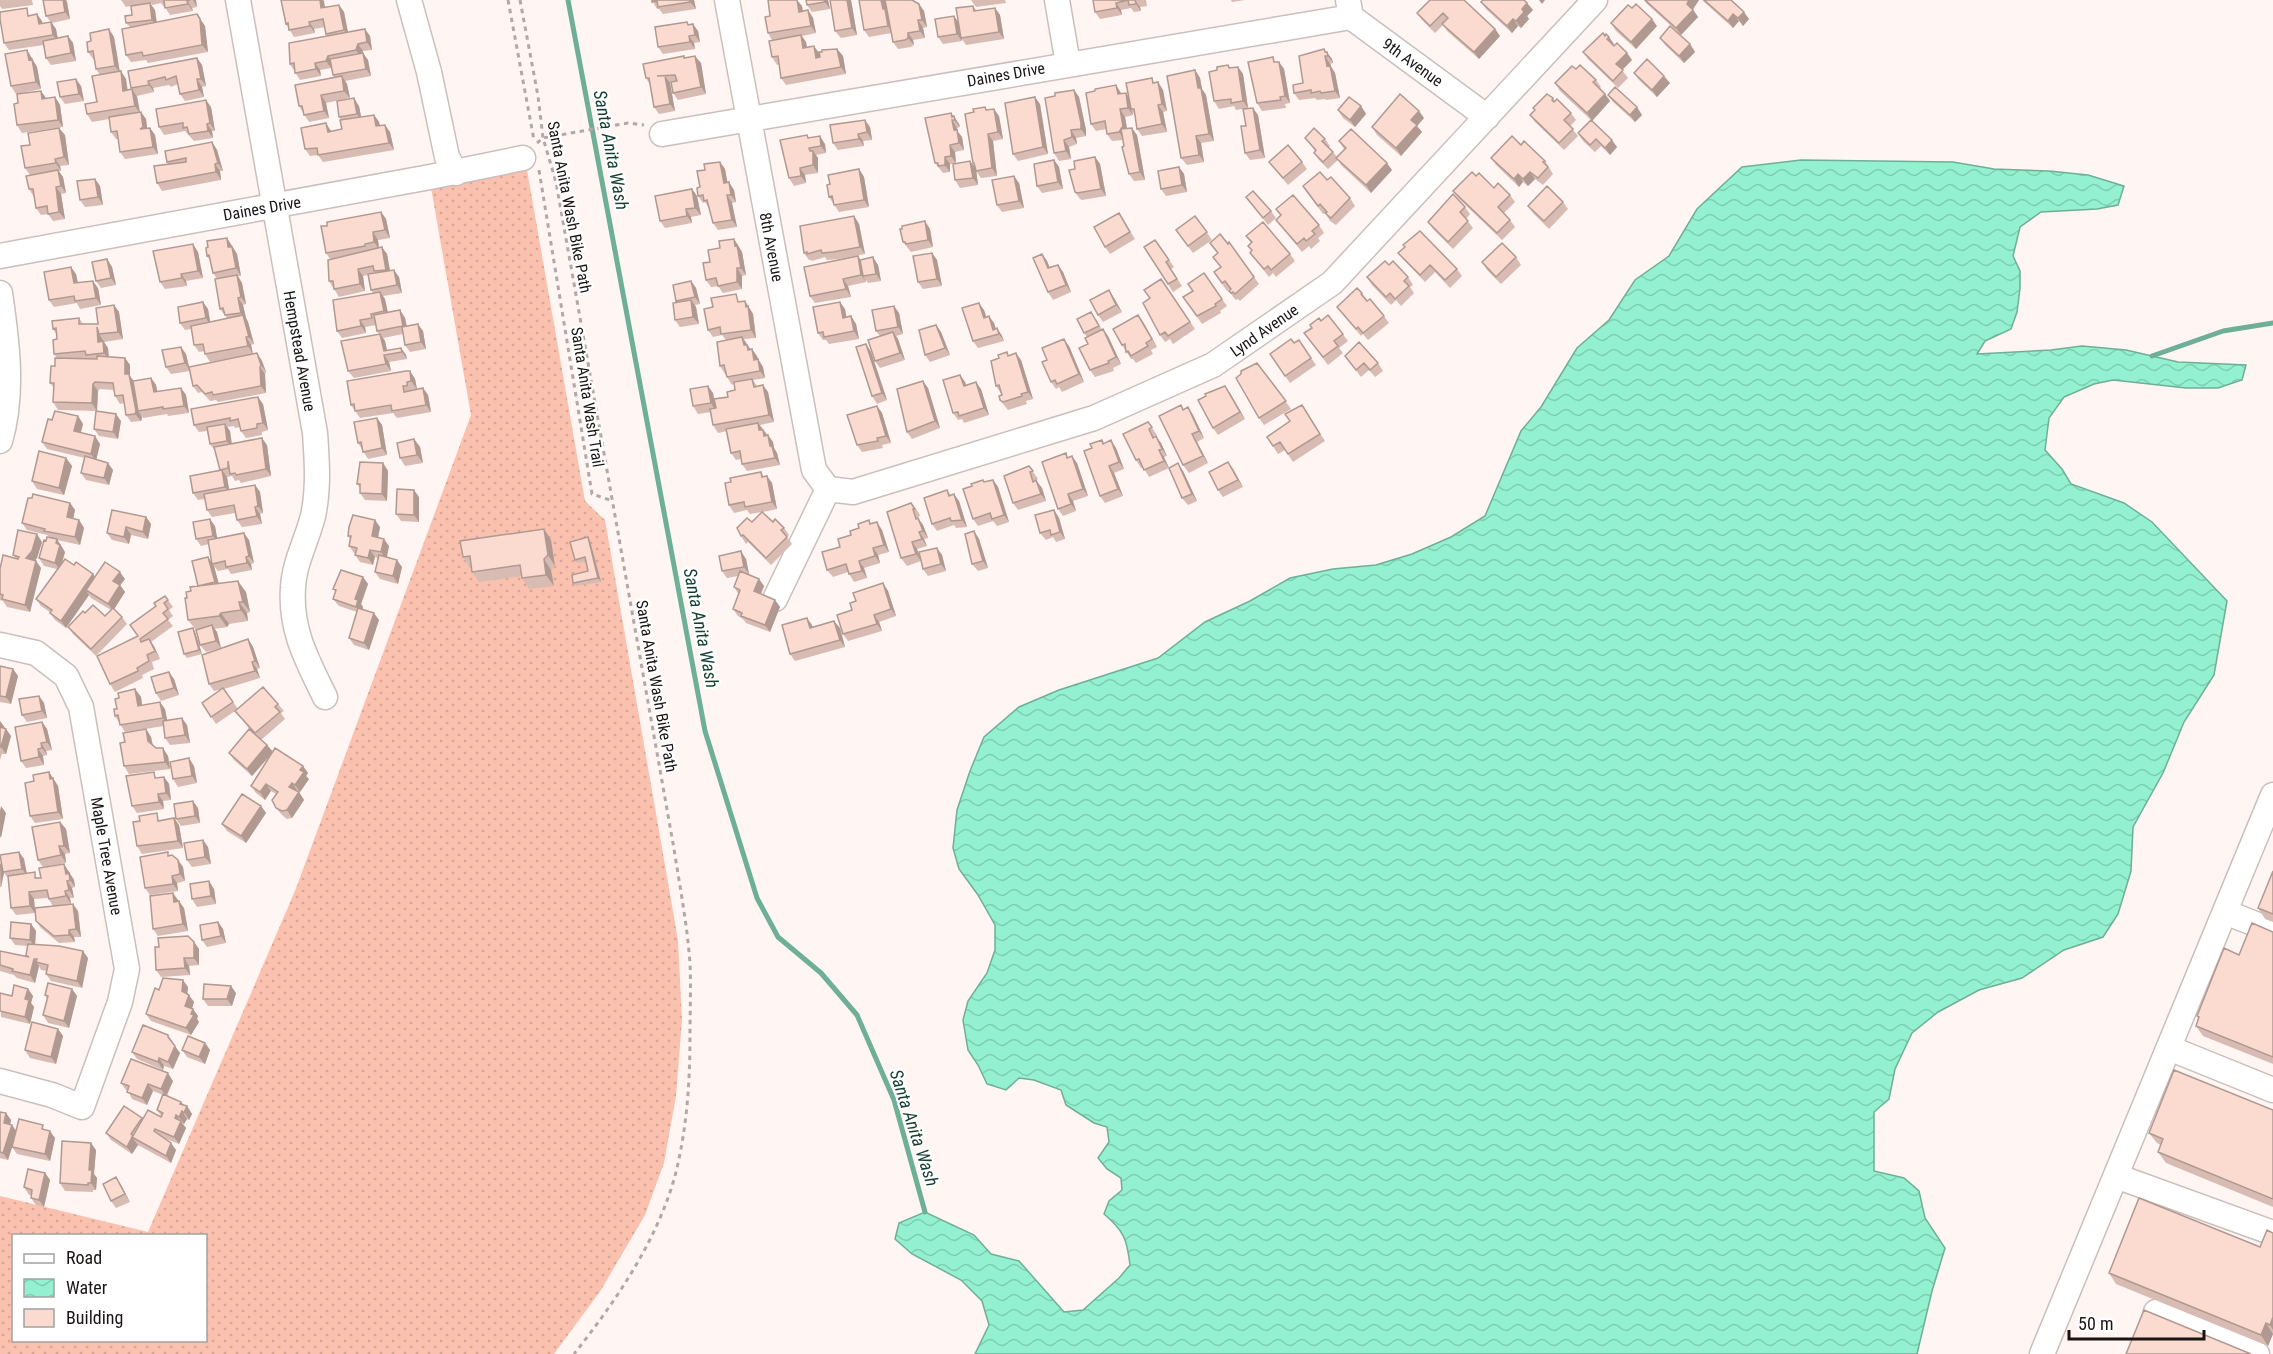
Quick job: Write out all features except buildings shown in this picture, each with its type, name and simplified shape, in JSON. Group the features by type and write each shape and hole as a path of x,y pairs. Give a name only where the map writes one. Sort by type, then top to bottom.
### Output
{"street":[{"name":"Hempstead Avenue","path":"237,0 315,433 318,483 313,516 293,587 294,616 299,645 325,697"},
{"path":"409,0 429,72 447,157 456,173"},
{"name":"8th Avenue","path":"727,0 814,470 828,489"},
{"path":"1057,0 1068,64"},
{"name":"Lynd Avenue","path":"828,489 853,492 1094,418 1213,365 1332,283 1595,0"},
{"name":"Daines Drive","path":"662,134 1068,64 1350,8"},
{"name":"9th Avenue","path":"1350,8 1487,117"},
{"name":"Daines Drive","path":"0,256 456,173 532,157"},
{"path":"0,293 8,345 5,423 0,441"},
{"path":"776,599 828,489"},
{"name":"Maple Tree Avenue","path":"0,645 36,653 66,676 81,707 127,969 120,1002 82,1107 52,1095 0,1081"},
{"path":"2042,1354 2271,803"},
{"path":"2225,912 2273,932"},
{"path":"2169,1048 2273,1090"},
{"path":"2116,1176 2273,1233"},
{"path":"2156,1312 2257,1354"}],"path":[{"name":"Santa Anita Wash Trail","path":"508,0 532,157 592,494 611,500"},
{"name":"Santa Anita Wash Bike Path","path":"520,0 538,96 543,138 556,182 685,911 690,965 690,1069 685,1128 676,1173 661,1214 638,1262 593,1330 574,1354"},
{"path":"549,138 628,123"}],"shaded area":[{"path":"523,147 585,501 605,520 678,940 682,1020 676,1096 664,1163 645,1215 601,1290 554,1354 0,1354 0,1196 148,1232 295,891 471,415 427,165"}],"water":[{"path":"1801,160 1953,162 1994,169 2088,175 2124,186 2118,205 2097,209 2041,212 2020,227 2013,256 2020,271 2017,312 2011,329 1985,341 1977,354 2082,346 2126,350 2178,362 2246,365 2242,380 2218,388 2186,388 2113,380 2094,384 2064,397 2049,418 2045,450 2062,469 2071,484 2124,503 2152,522 2227,601 2214,675 2184,722 2163,773 2133,827 2131,871 2118,914 2103,937 2064,950 2022,978 1979,990 1938,1012 1912,1033 1895,1069 1889,1099 1874,1112 1874,1171 1904,1178 1919,1191 1925,1218 1945,1248 1917,1354 975,1354 989,1325 982,1301 961,1280 912,1254 895,1239 899,1223 925,1212 974,1235 991,1254 1019,1261 1064,1312 1083,1310 1130,1265 1123,1236 1116,1225 1104,1214 1109,1201 1122,1190 1121,1178 1107,1169 1098,1158 1109,1142 1107,1127 1094,1123 1066,1105 1061,1090 1034,1080 1019,1078 1006,1090 987,1084 968,1050 963,1020 968,1001 987,973 995,950 995,925 978,895 959,869 953,848 957,810 984,737 1019,707 1059,690 1158,658 1205,622 1250,601 1290,578 1333,569 1376,565 1412,554 1451,537 1485,516 1521,431 1541,407 1577,348 1609,320 1635,280 1669,256 1697,209 1742,167"}],"waterway":[{"name":"Santa Anita Wash","path":"568,0 705,731 757,898 778,937 821,973 857,1015 894,1100 925,1212"},
{"path":"2152,356 2223,331 2273,323"}]}
